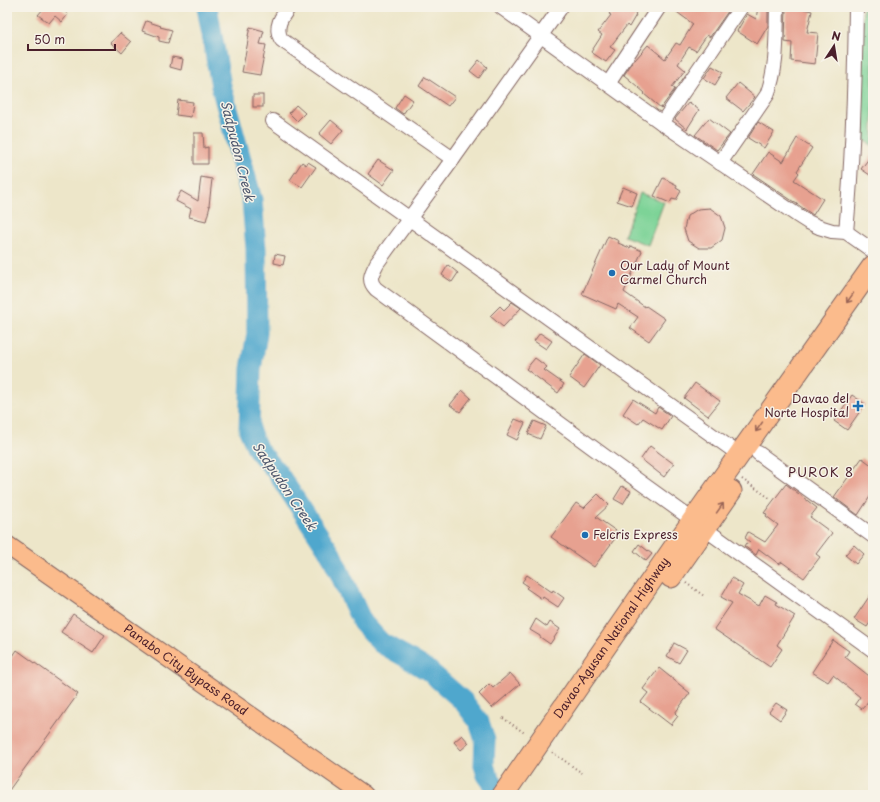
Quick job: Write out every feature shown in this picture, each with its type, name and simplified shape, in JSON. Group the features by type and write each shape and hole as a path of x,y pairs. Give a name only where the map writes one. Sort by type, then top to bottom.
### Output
{"highway":[{"name":"Davao-Agusan National Highway","path":"503,795 544,747 654,588 814,362 872,265"},
{"name":"Davao-Agusan National Highway","path":"814,362 873,292"},
{"name":"Davao-Agusan National Highway","path":"654,588 673,574 699,524 741,478 749,454"},
{"name":"Davao-Agusan National Highway","path":"519,795 544,747"}],"main road":[{"name":"Panabo City Bypass Road","path":"7,545 364,795"}],"street":[{"path":"289,7 281,17 279,25 281,38 286,43 453,159"},
{"path":"501,7 662,123 808,222 820,227 846,232"},
{"path":"561,7 377,263 371,278 372,284 376,289 873,650"},
{"path":"608,84 659,7"},
{"path":"662,123 741,7"},
{"path":"720,163 767,95 775,64 777,7"},
{"path":"856,7 853,148 846,232 872,265"},
{"path":"273,121 409,219 749,454 873,536"}],"path":[{"path":"741,478 771,499"},
{"path":"673,574 704,596"},
{"path":"503,718 582,773"}],"green space":[{"path":"863,7 873,7 873,146 858,136"},
{"path":"640,193 664,202 648,245 624,236"}],"building":[{"path":"43,7 61,7 60,8 68,14 62,22 55,16 49,23 38,15 44,8"},
{"path":"614,7 640,7 629,27 627,25 610,47 615,50 606,62 591,52 602,35 598,32 611,15 609,14"},
{"path":"670,7 731,7 710,37 707,35 696,51 689,47 678,64 685,70 672,87 675,89 661,108 624,75 634,60 648,45 665,59 676,43 680,45 693,24"},
{"path":"758,7 768,7 768,26 757,44 737,31 747,14 756,19"},
{"path":"786,7 795,7 812,11 807,32 818,33 815,64 791,61 792,43 785,42"},
{"path":"146,21 172,30 168,43 159,41 159,37 142,31"},
{"path":"250,27 264,31 260,44 266,45 260,75 242,72"},
{"path":"120,33 131,42 122,53 111,43"},
{"path":"172,57 183,59 181,70 170,67"},
{"path":"479,60 487,67 479,78 470,71"},
{"path":"712,66 723,72 715,85 704,78"},
{"path":"425,77 455,97 448,106 419,86"},
{"path":"738,83 755,97 743,111 726,98"},
{"path":"404,94 413,100 403,114 395,108"},
{"path":"253,95 263,95 263,107 253,107"},
{"path":"178,100 193,102 191,117 176,115"},
{"path":"689,102 699,110 687,129 675,119"},
{"path":"296,105 305,113 297,121 289,113"},
{"path":"709,118 730,134 717,150 695,135"},
{"path":"331,120 343,130 331,144 319,134"},
{"path":"758,122 774,132 764,148 748,138"},
{"path":"194,133 203,133 204,148 208,147 208,164 194,164"},
{"path":"797,138 812,148 797,171 799,173 794,180 823,199 813,215 753,174 768,152 783,162"},
{"path":"873,153 873,177 861,169"},
{"path":"378,160 394,170 383,185 368,174"},
{"path":"302,162 306,165 308,162 316,167 302,187 290,180"},
{"path":"201,177 212,179 210,206 206,221 189,217 191,209 176,201 181,191 198,201"},
{"path":"663,178 677,185 676,188 681,191 676,200 672,199 670,203 654,196"},
{"path":"623,187 637,193 632,206 617,201"},
{"path":"710,208 721,216 725,228 722,240 711,248 699,248 688,241 684,229 687,216 698,209"},
{"name":"Our Lady of Mount Carmel Church","path":"608,236 619,241 618,243 630,248 631,246 642,251 624,292 665,319 649,341 630,328 638,317 618,304 616,309 582,294"},
{"path":"275,254 285,256 283,265 274,263"},
{"path":"448,265 458,273 452,282 442,275"},
{"path":"512,302 521,308 503,327 490,316 500,306 504,310"},
{"path":"540,333 552,341 546,349 534,341"},
{"path":"585,354 600,365 584,388 569,377"},
{"path":"535,358 547,367 544,370 564,384 558,393 526,369"},
{"path":"695,383 720,401 708,416 684,398"},
{"path":"462,390 471,398 460,412 450,405"},
{"path":"852,395 865,404 847,430 834,421"},
{"path":"633,399 655,413 658,407 671,416 662,430 643,418 638,424 623,414"},
{"path":"515,419 525,423 517,440 507,435"},
{"path":"534,421 546,426 540,439 528,434"},
{"path":"650,446 674,464 664,477 641,459"},
{"path":"862,458 873,466 873,492 858,515 834,497"},
{"path":"786,484 817,508 810,517 832,533 816,554 820,557 804,578 782,562 779,564 759,549 756,555 744,546 746,543 748,544 750,542 745,538 748,532 765,542 778,525 764,513"},
{"path":"622,486 631,491 623,504 614,499"},
{"name":"Felcris Express","path":"598,494 609,505 596,517 619,533 594,567 551,537 576,503 584,508"},
{"path":"639,544 652,554 646,561 634,551"},
{"path":"854,545 864,554 856,564 845,555"},
{"path":"527,575 552,592 553,590 564,598 558,607 543,597 542,599 526,588 528,586 522,582"},
{"path":"732,578 743,585 738,594 759,606 765,595 795,616 777,645 782,649 770,667 714,629 732,603 721,597"},
{"path":"873,591 873,618 867,627 854,619"},
{"path":"73,614 105,635 93,653 61,632"},
{"path":"536,619 547,627 550,622 560,629 550,644 530,630"},
{"path":"833,640 849,651 845,657 873,679 873,695 862,709 855,704 860,697 833,675 828,682 812,672"},
{"path":"674,643 687,650 679,663 667,656"},
{"path":"17,650 78,694 7,793 7,665"},
{"path":"659,668 690,693 675,713 678,716 671,725 641,702 648,693 643,689"},
{"path":"510,673 520,684 492,708 479,694 489,684 493,688"},
{"path":"776,703 787,710 780,720 769,712"},
{"path":"462,735 469,743 461,750 454,742"}],"waterway":[{"name":"Sadpudon Creek","path":"207,7 221,86 252,200 256,249 257,333 251,369 249,430 258,450 277,472 331,554 362,622 381,643 429,671 463,701 479,722 485,740 484,765 487,775 492,782"}],"place":[{"name":"Our Lady of Mount Carmel Church","path":"612,273"},
{"name":"Davao del Norte Hospital","path":"858,406"},
{"name":"Felcris Express","path":"585,535"}],"district":[{"name":"PUROK 8","path":"821,472"}]}
